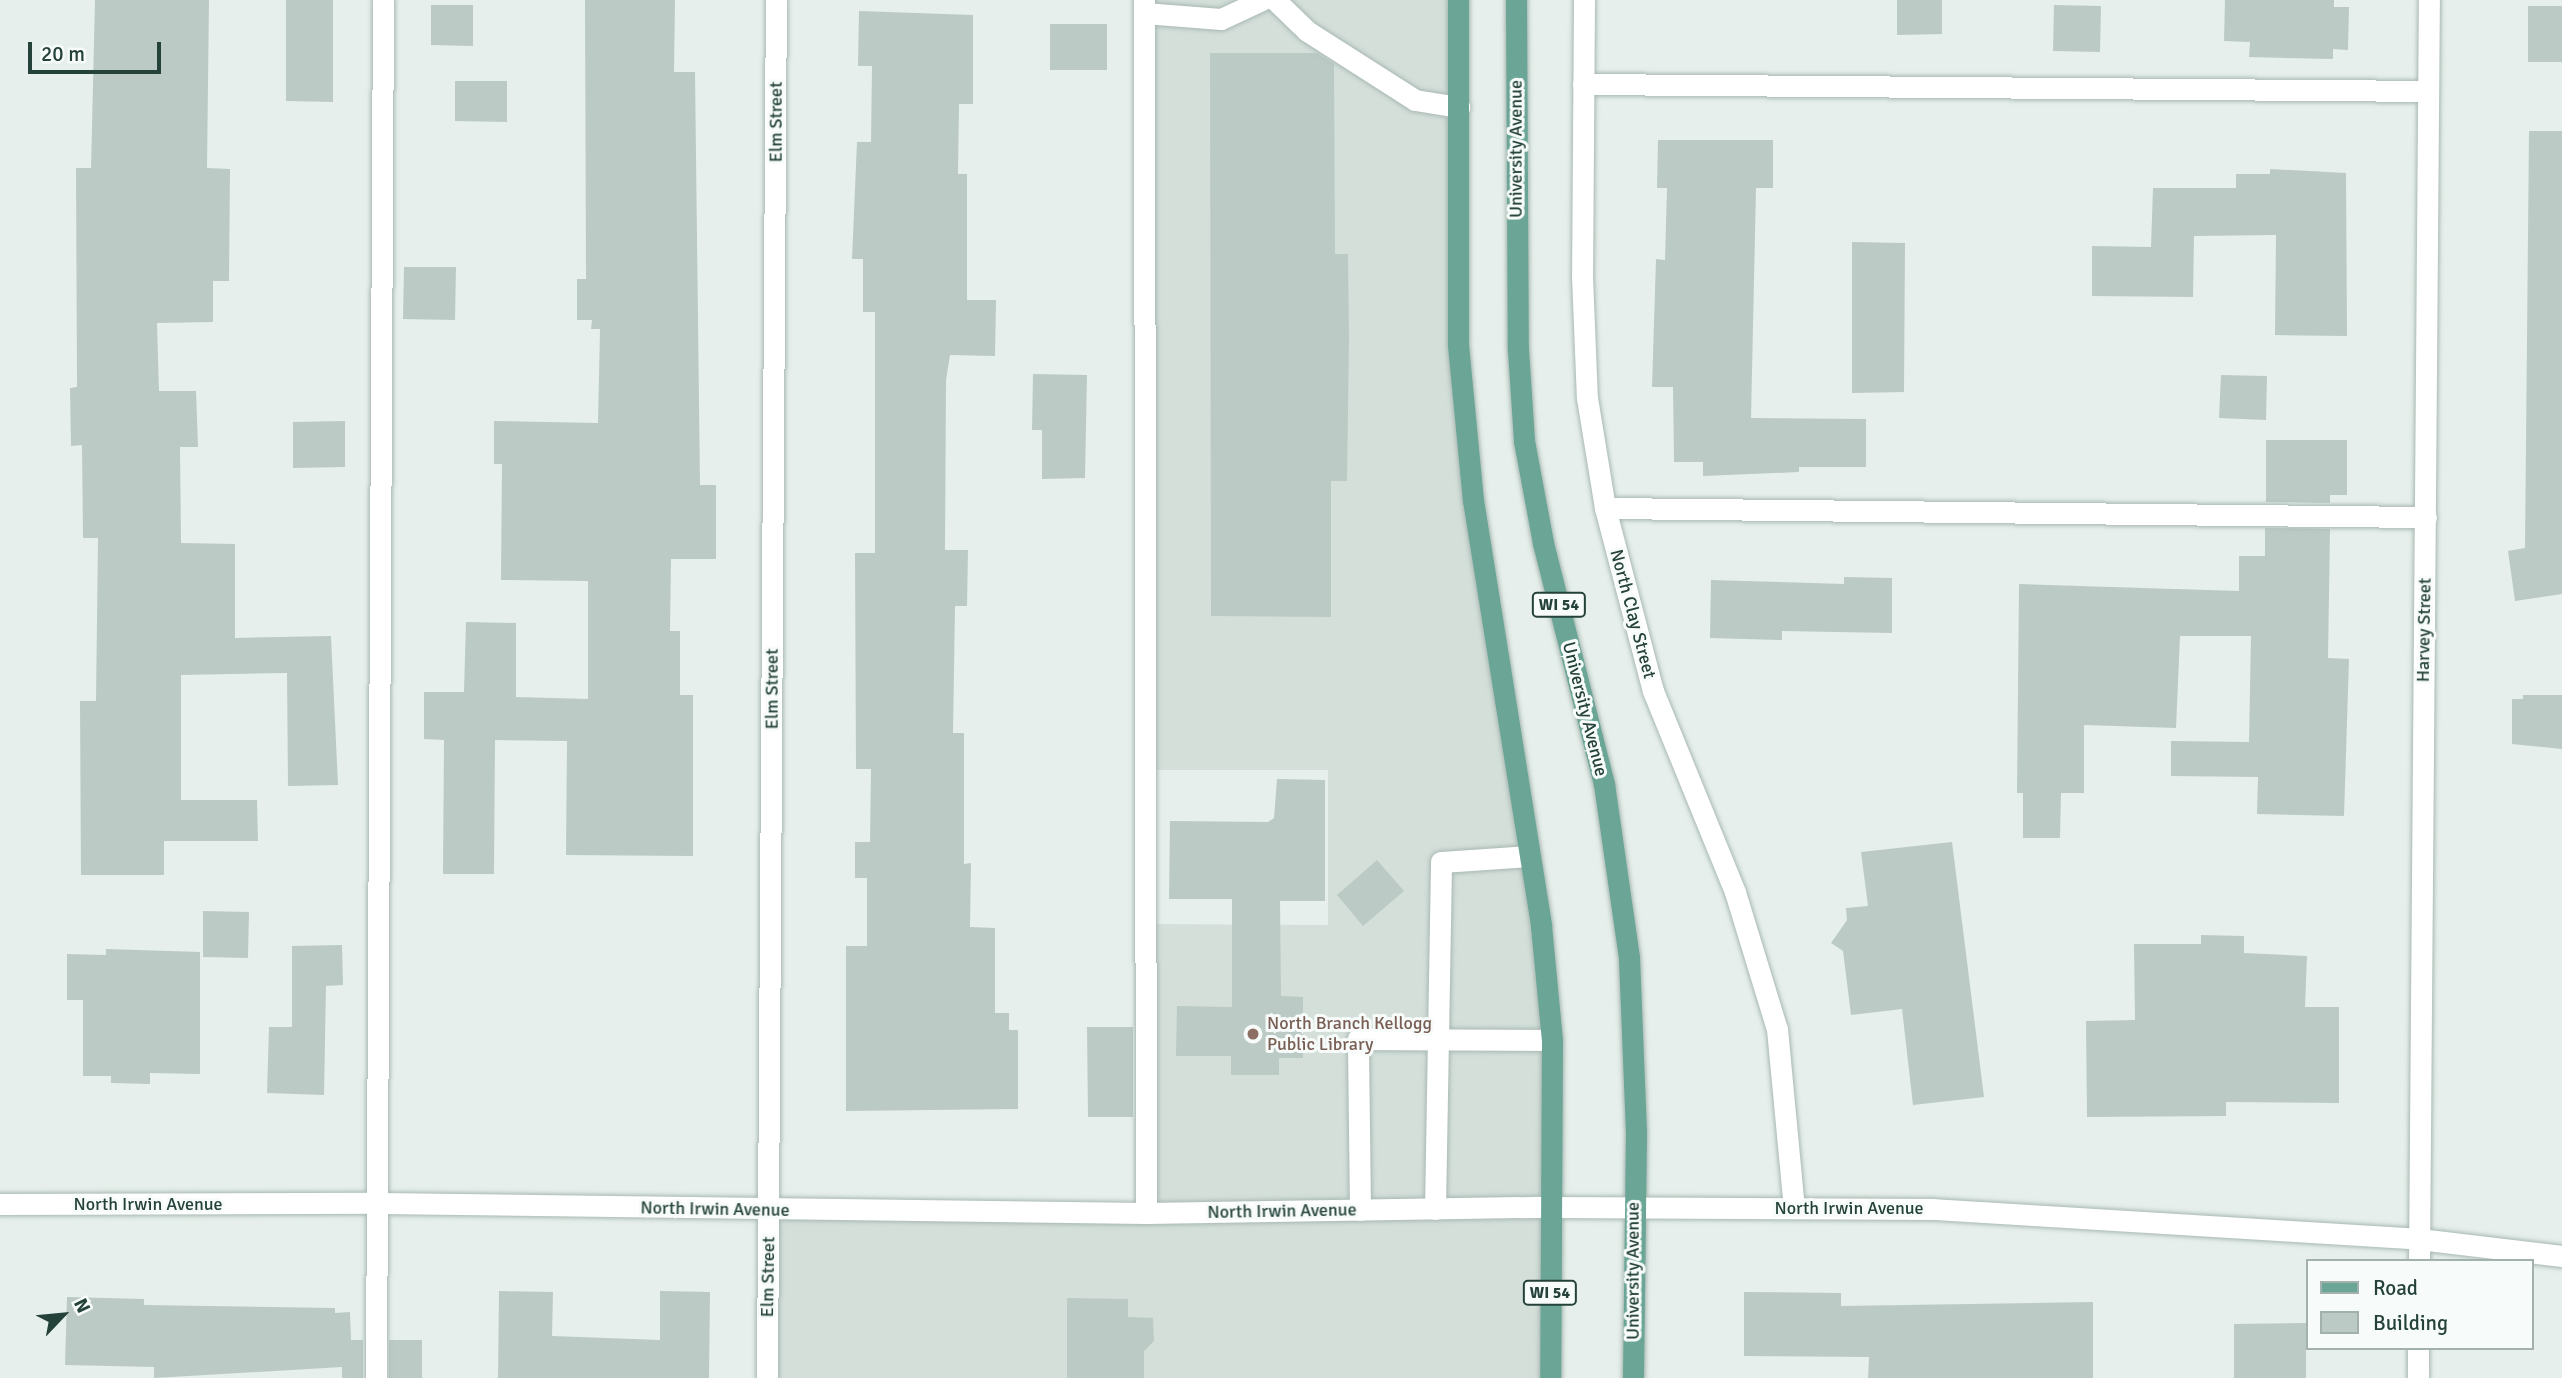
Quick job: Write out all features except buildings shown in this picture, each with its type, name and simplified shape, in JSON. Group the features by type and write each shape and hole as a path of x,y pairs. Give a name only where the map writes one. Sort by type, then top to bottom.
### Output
{"main road":[{"name":"WI 54","path":"1458,0 1459,358 1473,500 1530,856 1552,1040 1550,1378"},
{"name":"University Avenue","path":"1517,0 1518,350 1524,441 1543,543 1604,784 1617,861 1635,1051 1633,1378"}],"street":[{"path":"376,1378 379,1203 383,0"},
{"name":"Elm Street","path":"767,1378 776,0"},
{"path":"1146,1213 1144,6 1221,19 1262,0"},
{"path":"1275,0 1307,31 1415,100 1459,107"},
{"name":"North Clay Street","path":"1584,0 1582,276 1587,398 1605,508 1653,691 1735,892 1777,1029 1794,1208"},
{"name":"Harvey Street","path":"2419,1259 2429,0"},
{"path":"1583,84 2428,91"},
{"path":"1605,508 2426,517"},
{"path":"1435,1209 1441,862 1530,856"},
{"path":"1360,1210 1357,1039 1552,1040"},
{"name":"North Irwin Avenue","path":"0,1204 379,1203 1146,1213 1550,1207 1933,1209 2419,1239 2562,1256"},
{"path":"2418,1350 2418,1378"}],"shaded area":[{"path":"1144,0 1458,0 1458,345 1541,926 1550,1378 767,1378 769,1210 1146,1213 1147,924 1328,925 1328,770 1147,770"}],"place":[{"name":"North Branch Kellogg Public Library","path":"1253,1034"}]}
